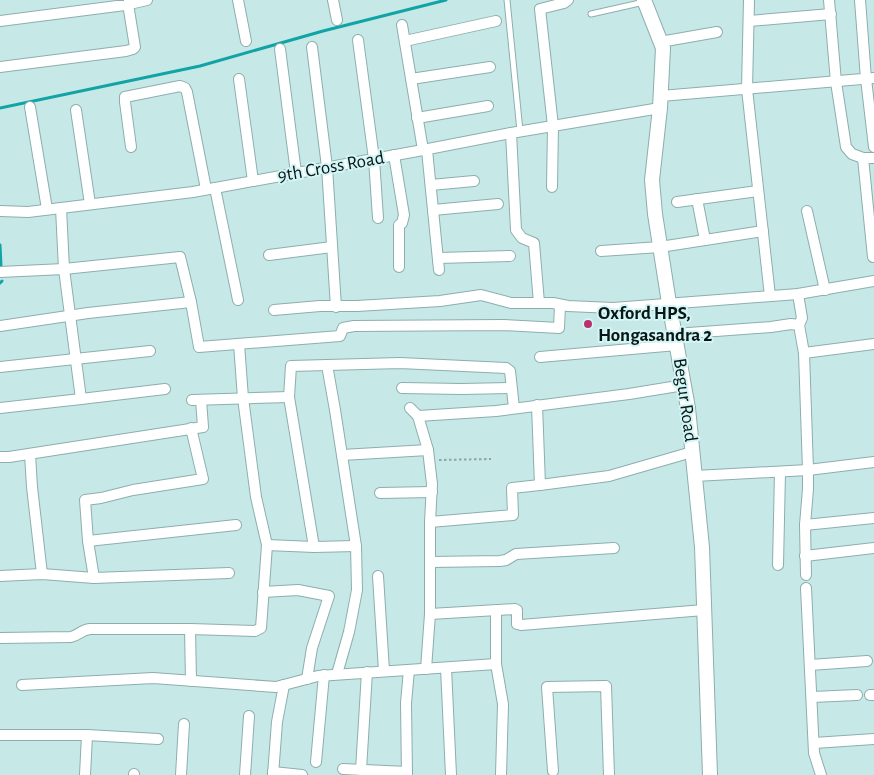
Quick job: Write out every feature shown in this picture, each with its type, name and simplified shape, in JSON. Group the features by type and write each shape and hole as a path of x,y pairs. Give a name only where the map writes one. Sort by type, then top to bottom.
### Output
{"main road":[{"name":"Begur Road","path":"644,1 663,48 661,102 652,180 660,247 688,408 702,547 710,775"}],"street":[{"path":"0,21 92,5 128,4 147,0"},
{"path":"238,0 246,41"},
{"path":"333,0 337,20"},
{"path":"552,187 553,126 540,9 564,3 568,0"},
{"path":"749,0 747,89 770,296"},
{"path":"829,0 836,82 846,147 852,154 863,158 874,158"},
{"path":"860,0 870,79 874,147"},
{"path":"0,67 133,49 135,46 128,4"},
{"path":"748,21 831,14"},
{"path":"405,41 496,21"},
{"path":"402,25 417,118 431,185 439,270"},
{"path":"660,42 717,32"},
{"path":"358,40 374,159 378,218"},
{"path":"312,47 328,168 336,306"},
{"path":"280,49 296,173"},
{"path":"411,79 490,67"},
{"path":"239,79 253,181"},
{"name":"9th Cross Road","path":"0,211 28,212 193,192 553,126 661,102 747,89 870,79"},
{"path":"131,147 126,97 180,86 185,88 188,92 238,300"},
{"path":"417,118 488,106"},
{"path":"30,107 47,209"},
{"path":"76,110 90,204"},
{"path":"516,132 516,230 522,238 534,243 539,303"},
{"path":"394,155 404,215 399,225 399,267"},
{"path":"863,158 873,257"},
{"path":"431,185 474,181"},
{"path":"676,202 758,190"},
{"path":"698,199 705,240"},
{"path":"433,210 498,204"},
{"path":"61,208 64,269 81,400"},
{"path":"807,211 825,290"},
{"path":"601,252 660,247 763,231"},
{"path":"269,255 332,247"},
{"path":"438,258 510,256"},
{"path":"0,272 64,269 180,257 199,347 340,336 342,328 354,326 503,325 559,328 560,305"},
{"path":"274,310 320,306 440,301 481,295 511,303 554,303 568,306 613,308 798,294 874,281"},
{"path":"798,294 802,318 799,325 804,353 808,470 806,576"},
{"path":"0,326 191,302"},
{"path":"540,356 791,324 799,325"},
{"path":"0,638 71,637 83,630 90,629 258,630 260,628 267,545 256,497 243,398 239,344"},
{"path":"804,353 874,344"},
{"path":"0,367 150,350"},
{"path":"314,547 289,396 291,366 400,363 501,367 510,371 514,408"},
{"path":"326,365 356,546 357,590 349,632 337,674"},
{"path":"418,416 514,408 629,394 684,385"},
{"path":"0,408 81,400 165,388"},
{"path":"402,388 461,390 511,388"},
{"path":"0,457 203,427 197,400 289,396"},
{"path":"536,405 540,486"},
{"path":"410,408 418,416 428,455 432,484 430,614 426,669"},
{"path":"94,578 88,541 85,500 203,479 191,428"},
{"path":"430,522 513,515 512,488 609,476 692,452"},
{"path":"30,454 42,574"},
{"path":"342,455 428,455"},
{"path":"695,476 808,470 874,462"},
{"path":"778,565 780,472"},
{"path":"380,493 432,492"},
{"path":"806,525 874,518"},
{"path":"88,541 236,525"},
{"path":"267,545 356,546"},
{"path":"430,562 500,561 516,554 614,548"},
{"path":"806,556 874,548"},
{"path":"0,576 42,574 94,578 229,573"},
{"path":"378,576 384,671"},
{"path":"806,588 814,753 821,775"},
{"path":"263,592 298,590 329,596 312,648 307,679"},
{"path":"430,614 515,609 517,610 517,624 519,625 704,610"},
{"path":"496,610 496,664 503,704 502,775"},
{"path":"190,629 191,681"},
{"path":"810,664 867,661"},
{"path":"22,685 153,678 276,688 324,675 496,664"},
{"path":"446,668 451,775"},
{"path":"343,769 408,773 406,703 409,670"},
{"path":"361,770 367,672"},
{"path":"316,762 324,675"},
{"path":"284,685 277,722 273,774 302,775"},
{"path":"553,771 547,686 606,686 609,775"},
{"path":"812,697 857,695"},
{"path":"245,775 249,716"},
{"path":"181,775 184,724"},
{"path":"0,735 87,735 158,738"},
{"path":"85,775 87,735"},
{"path":"814,743 874,739"}],"lane":[{"path":"507,0 516,132"},
{"path":"591,14 644,1"}],"path":[{"path":"428,455 491,459"}],"waterway":[{"path":"0,108 200,66 323,31 446,0"},
{"path":"0,245 1,266"}],"place":[{"name":"Oxford HPS, Hongasandra 2","path":"588,324"}]}
